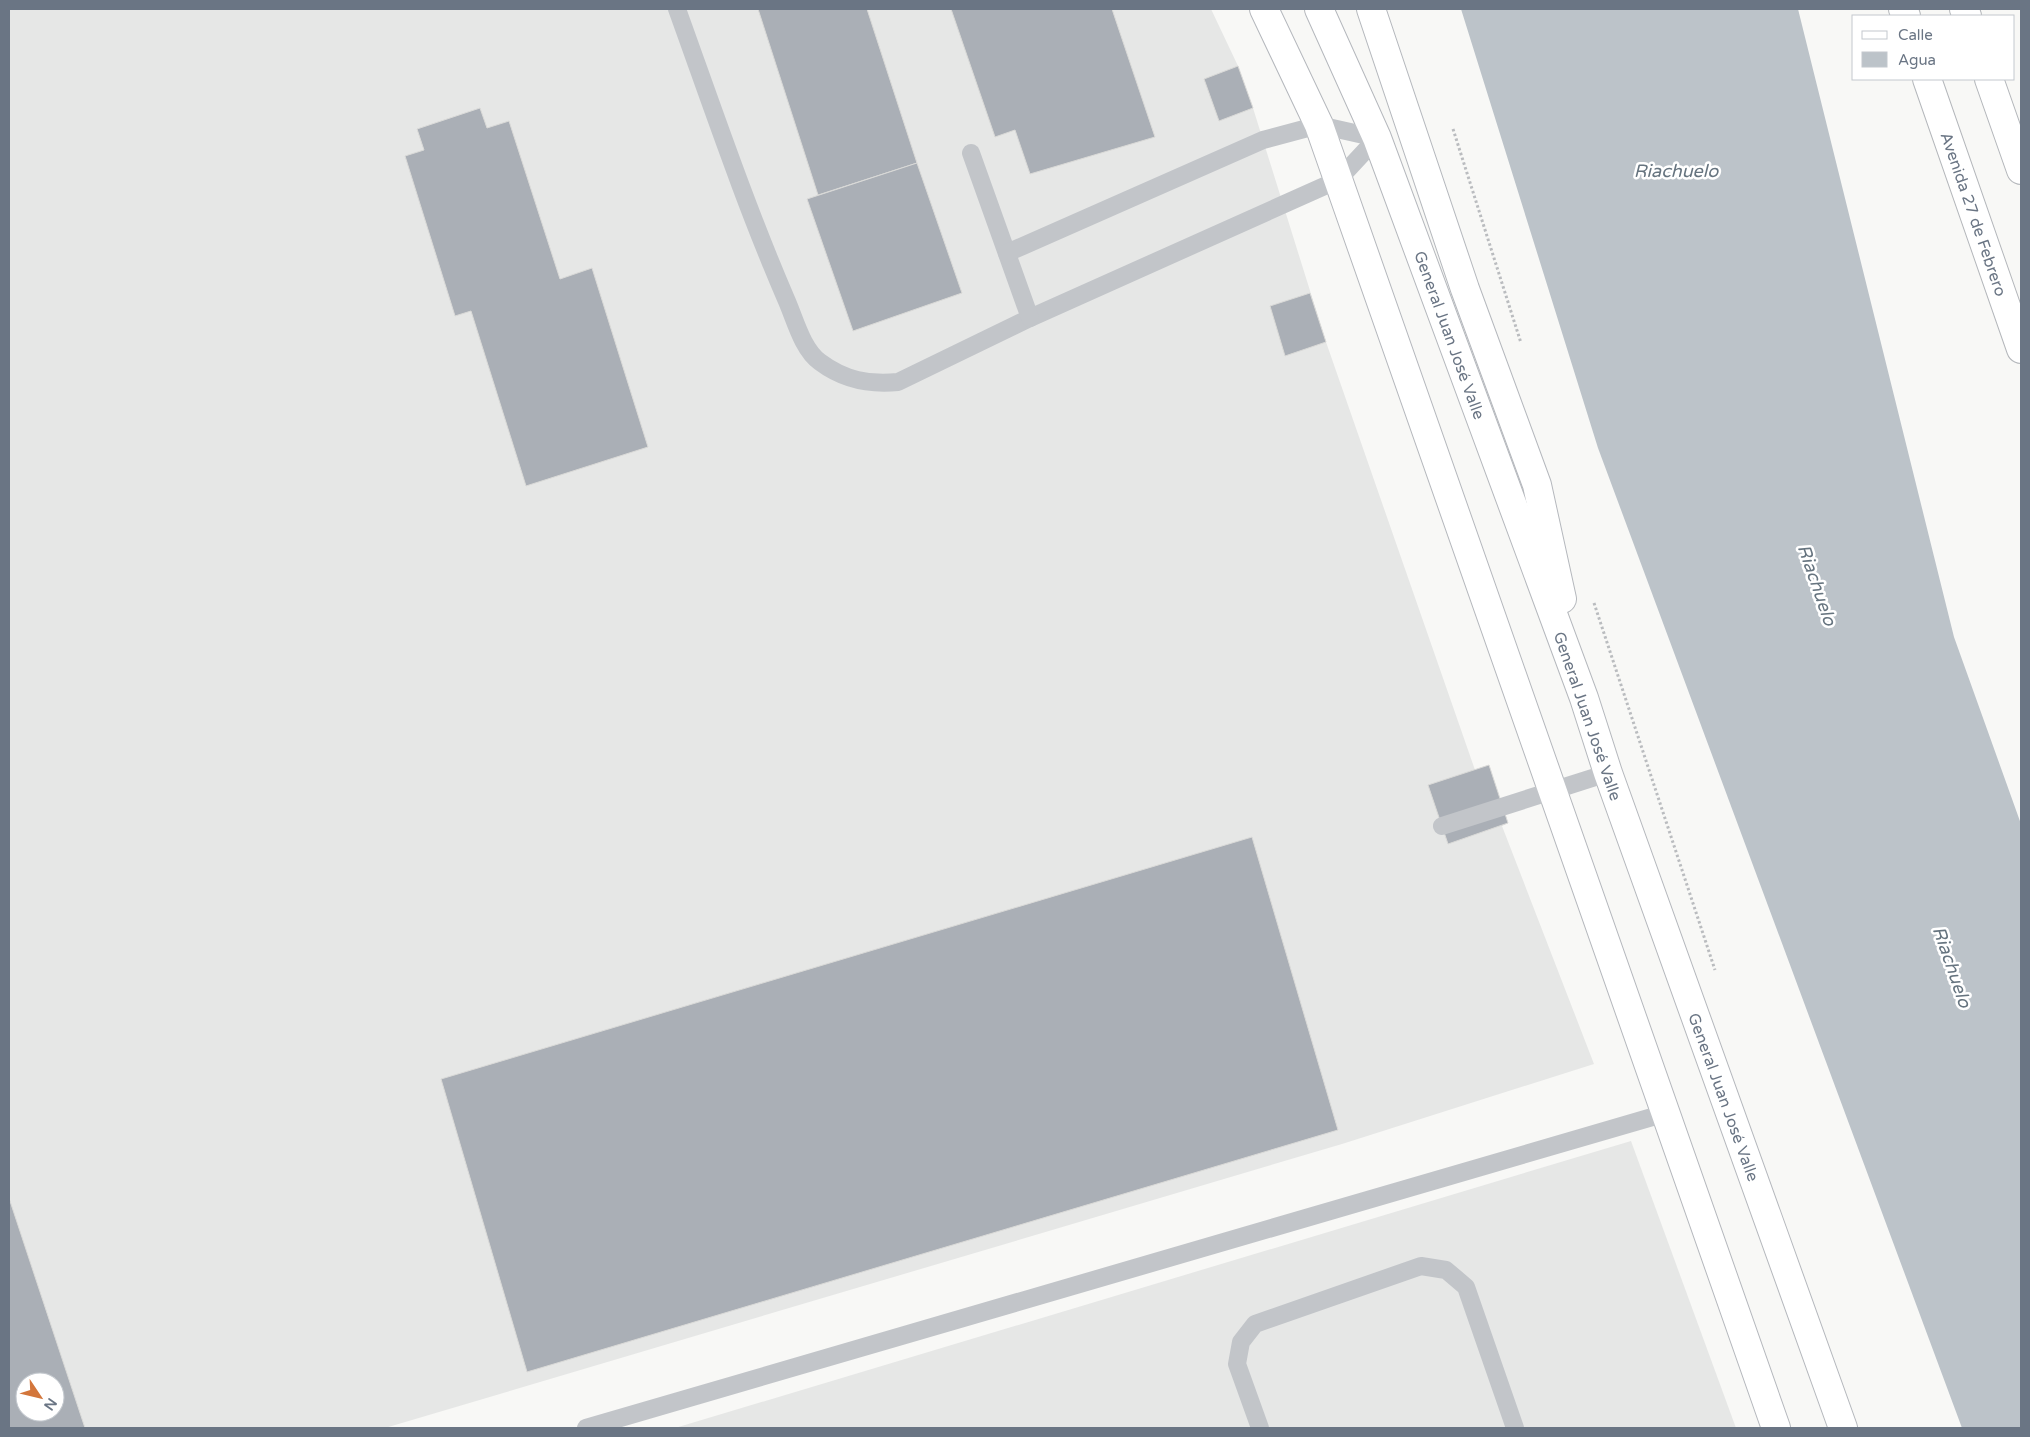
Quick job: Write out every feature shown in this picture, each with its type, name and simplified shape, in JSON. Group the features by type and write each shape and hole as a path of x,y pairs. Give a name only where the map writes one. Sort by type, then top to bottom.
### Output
{"main road":[{"path":"1264,9 1320,125 1776,1428"},
{"name":"General Juan José Valle","path":"1319,9 1378,138 1584,698 1608,773 1843,1428"},
{"path":"1371,9 1465,289 1537,485 1584,698"},
{"name":"Avenida 27 de Febrero","path":"1928,80 2021,349"},
{"path":"1989,80 2021,170"}],"lane":[{"path":"677,9 763,246 806,346 819,362 852,379 875,384 898,382 1030,318 1338,180 1378,138"},
{"path":"1007,253 1263,140 1320,125 1378,138"},
{"path":"972,153 1030,318"},
{"path":"1442,826 1608,773"},
{"path":"586,1428 1666,1112"},
{"path":"1260,1428 1237,1364 1241,1342 1255,1324 1421,1266 1446,1270 1466,1287 1515,1428"}],"path":[{"path":"1453,129 1522,345"},
{"path":"1591,594 1715,971"}],"shaded area":[{"path":"9,9 1211,9 1238,66 1253,108 1326,342 1475,770 1508,823 1502,826 1594,1064 1342,1144 385,1428 9,1428"},
{"path":"1631,1141 1736,1428 675,1428"}],"water":[{"name":"Riachuelo","path":"1461,9 1798,9 1954,637 2021,824 2021,1428 1962,1428 1598,448"}],"building":[{"path":"758,9 867,9 917,163 818,195"},
{"path":"951,9 1112,9 1155,137 1030,174 1015,130 995,137"},
{"path":"1238,66 1253,108 1219,121 1204,79"},
{"path":"480,108 487,128 509,121 560,279 592,268 648,447 526,486 471,311 455,316 405,156 424,150 417,129"},
{"path":"917,163 962,293 853,331 807,199"},
{"path":"1310,293 1326,342 1285,356 1270,306"},
{"path":"1489,765 1508,823 1448,844 1428,785"},
{"path":"1252,837 1338,1130 527,1372 441,1079"},
{"path":"9,1198 85,1428 9,1428"}]}
